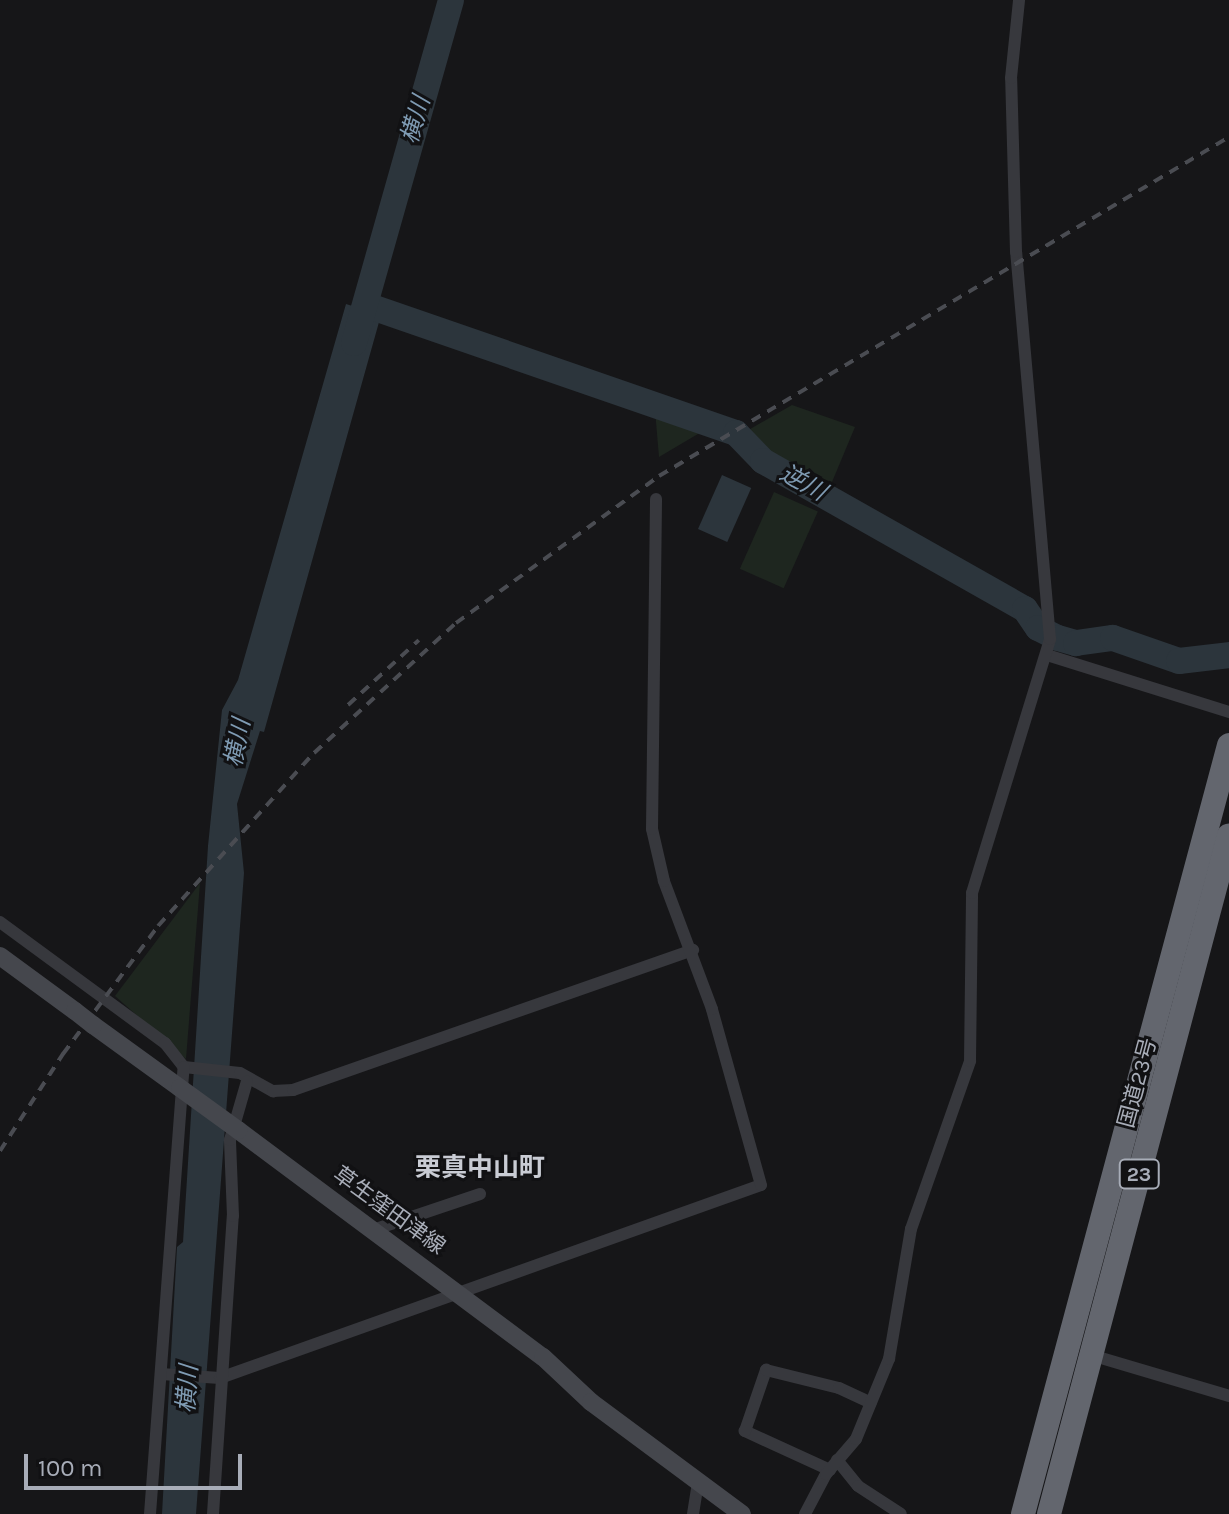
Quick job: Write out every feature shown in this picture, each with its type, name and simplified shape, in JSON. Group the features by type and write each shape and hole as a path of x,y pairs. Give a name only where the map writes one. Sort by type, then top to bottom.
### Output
{"highway":[{"name":"国道23号","path":"1023,1514 1229,745"},
{"name":"国道23号","path":"1049,1514 1229,835"}],"main road":[{"name":"草生窪田津線","path":"0,956 457,1291 742,1514"}],"street":[{"path":"805,1514 834,1465 856,1439 896,1330 911,1229 970,1061 972,893 1050,639 1016,252 1011,78 1019,0"},
{"path":"161,1374 220,1378 761,1185 693,950 664,881 652,829 656,499"},
{"path":"1047,655 1229,712"},
{"path":"0,922 165,1043 187,1068 244,1077 273,1091 293,1090 693,950"},
{"path":"150,1514 187,1068"},
{"path":"213,1514 233,1216 230,1140 244,1077"},
{"path":"373,1230 480,1194"},
{"path":"1091,1355 1229,1396"},
{"path":"871,1403 839,1388 766,1370 745,1431 834,1465 858,1486 901,1514"},
{"path":"693,1514 698,1481"}],"shaded area":[{"path":"792,405 855,427 832,482 769,459 745,432"},
{"path":"655,410 708,428 659,457"},
{"path":"774,492 818,512 784,588 740,569"},
{"path":"200,883 186,1059 115,996"}],"water":[{"path":"346,304 381,315 264,732 260,731 237,804 244,873 196,1514 162,1514 177,1247 183,1242 208,846 222,710 238,680"},
{"path":"722,475 751,488 727,542 698,529"}],"waterway":[{"name":"横川","path":"354,343 451,0"},
{"name":"逆川","path":"366,305 736,433 763,461 1025,609 1038,628 1058,638 1076,643 1113,638 1179,661 1229,655"}],"railway":[{"path":"0,1151 63,1054 158,926 314,753 456,623 659,476 1229,137"},
{"path":"348,705 419,640"}],"district":[{"name":"栗真中山町","path":"480,1168"}]}
